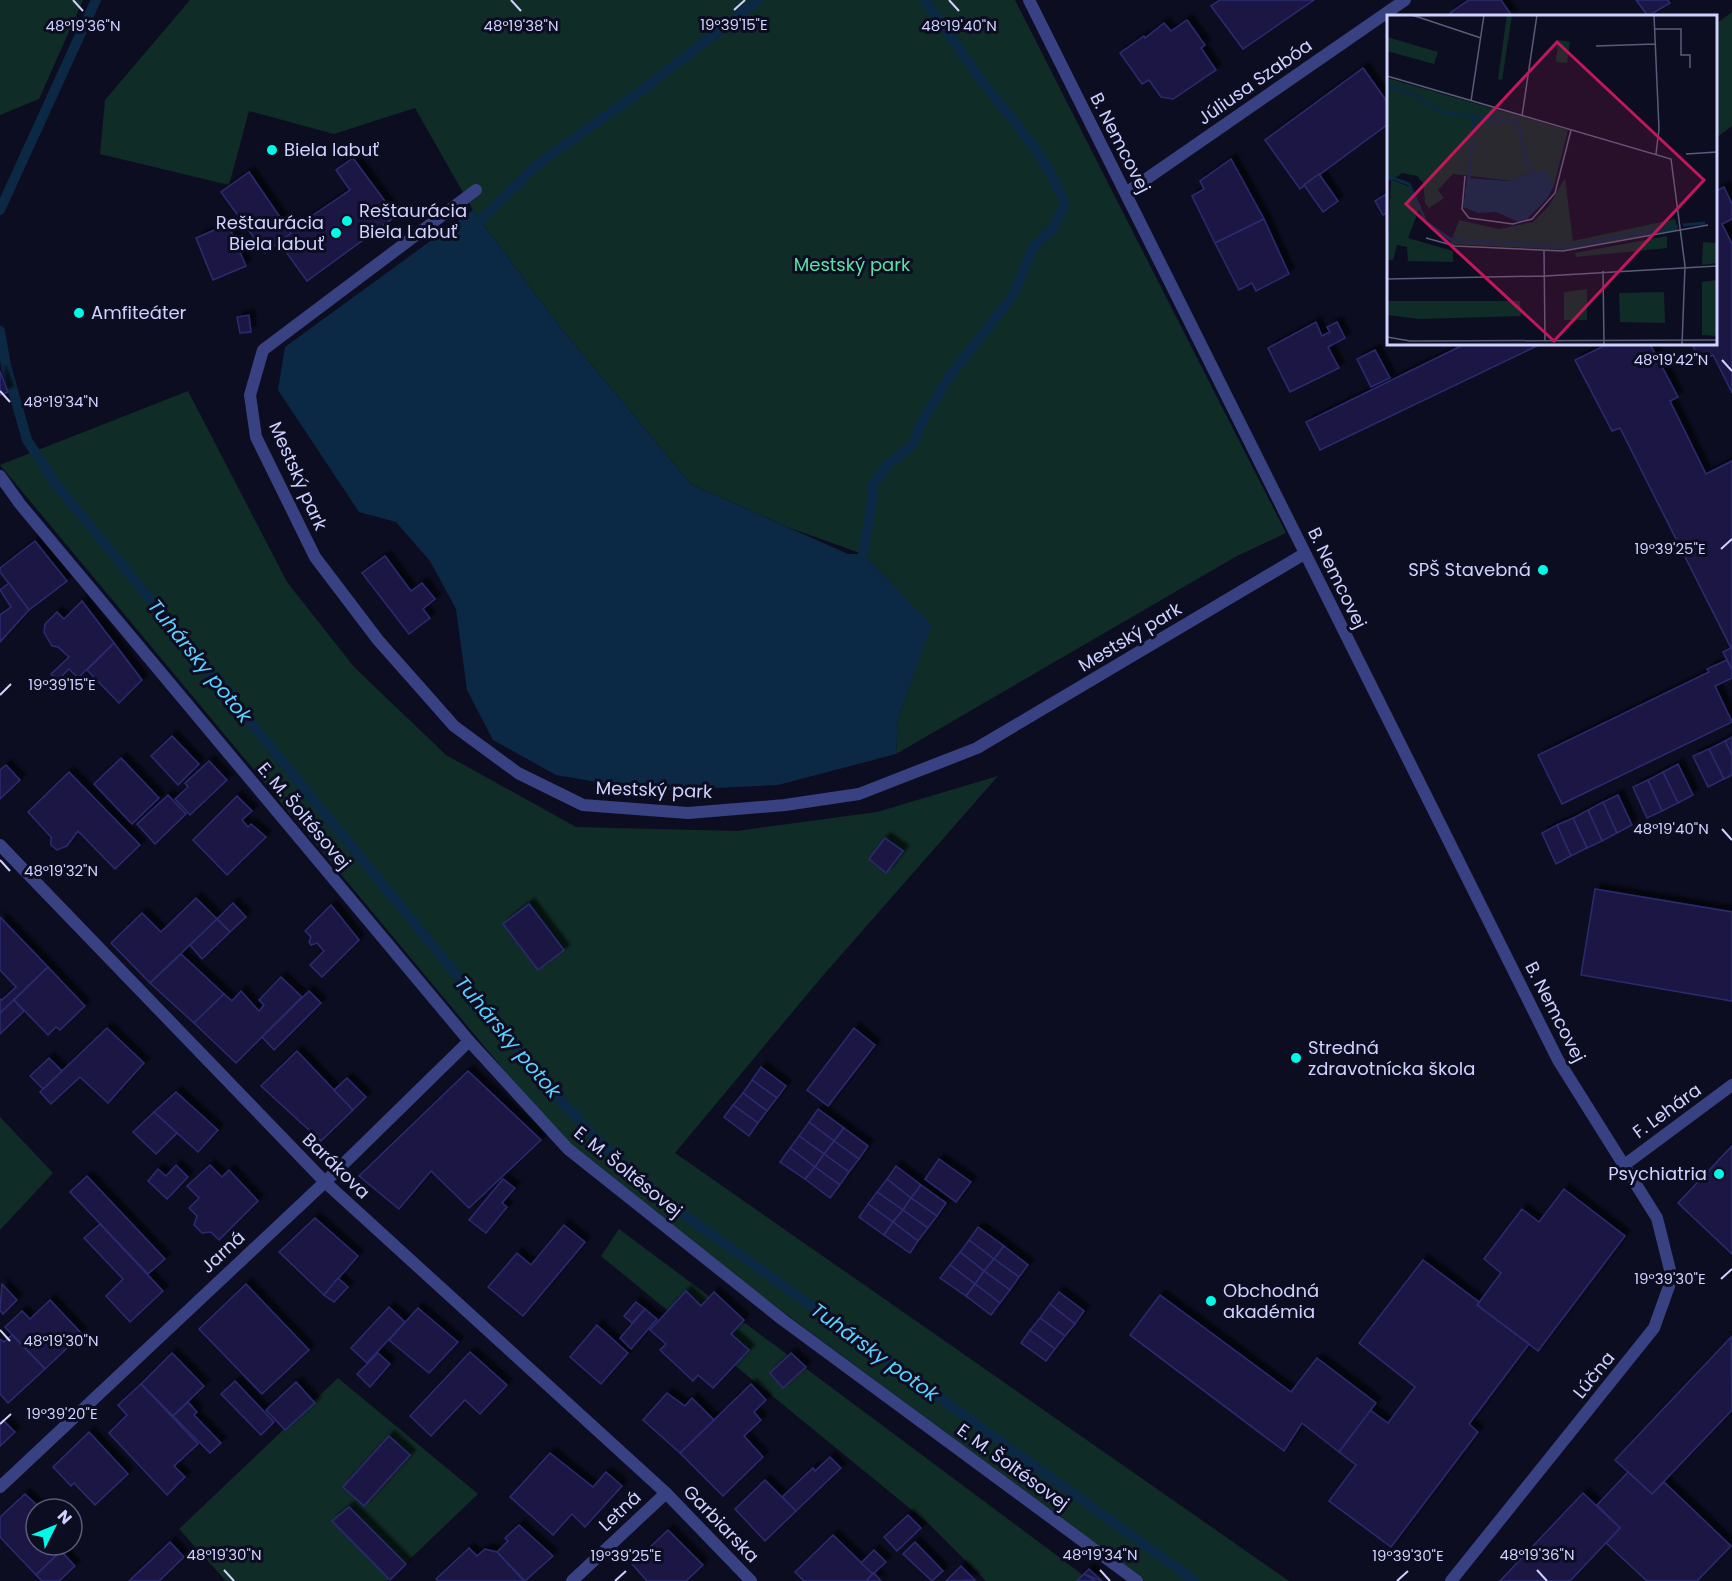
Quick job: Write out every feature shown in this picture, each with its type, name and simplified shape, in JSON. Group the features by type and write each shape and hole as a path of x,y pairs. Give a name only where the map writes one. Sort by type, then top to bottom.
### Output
{"street":[{"name":"B. Nemcovej","path":"1029,0 1558,1060 1623,1166"},
{"name":"Júliusa Szabóa","path":"1126,193 1405,0"},
{"name":"Mestský park","path":"476,190 263,350 250,394 256,437 315,557 378,640 454,726 518,773 584,806 688,813 785,805 859,794 977,748 1305,554"},
{"name":"E. M. Šoltésovej","path":"0,476 20,504 470,1041 568,1149 783,1320 1137,1581"},
{"name":"Barákova","path":"0,845 325,1182 666,1493"},
{"name":"Jarná","path":"0,1487 325,1182 470,1041"},
{"name":"F. Lehára","path":"1623,1166 1732,1086"},
{"name":"Lúčna","path":"1451,1581 1654,1328 1672,1278 1657,1218 1623,1166"},
{"name":"Letná","path":"573,1581 666,1493"},
{"name":"Garbiarska","path":"666,1493 751,1581"}],"green space":[{"path":"0,0 83,0 39,99 0,115"},
{"name":"Mestský park","path":"190,0 1015,0 1286,533 1237,556 896,754 898,718 931,625 863,554 790,528 691,484 556,322 473,210 415,108 334,134 249,111 229,185 100,154 105,100"},
{"path":"1732,12 1732,126 1717,137 1717,23"},
{"path":"188,391 287,582 354,667 446,755 576,827 737,831 877,812 998,776 820,979 675,1153 1289,1581 1144,1581 579,1160 0,465"},
{"path":"0,1117 53,1173 0,1230"},
{"path":"619,1229 1091,1581 986,1581 929,1524 601,1256"},
{"path":"338,1378 478,1494 387,1581 226,1581 179,1529"}],"water":[{"path":"473,210 556,322 691,484 848,554 863,554 932,625 898,718 896,754 778,785 649,791 556,775 493,740 467,690 456,609 430,561 396,522 359,512 278,390 285,347"}],"building":[{"path":"1220,0 1314,0 1243,49 1211,6"},
{"path":"1469,0 1501,0 1511,15 1451,15 1450,13"},
{"path":"1636,0 1668,0 1670,3 1650,15 1647,15"},
{"path":"1187,20 1205,45 1201,48 1216,70 1173,99 1161,97 1149,80 1142,84 1120,53 1164,23 1171,31"},
{"path":"1363,68 1387,102 1387,125 1300,189 1265,140"},
{"name":"Reštaurácia Biela Labuť","path":"353,158 396,216 307,281 279,242 297,226 350,190 336,170"},
{"path":"1231,159 1264,219 1215,243 1192,196 1204,189 1200,181"},
{"path":"249,172 291,233 265,253 221,192"},
{"path":"1319,174 1338,201 1323,212 1304,185"},
{"path":"1724,187 1732,204 1732,219 1722,224 1732,244 1732,393 1713,355 1700,361 1692,345 1717,345 1717,190"},
{"path":"1387,194 1387,213 1383,215 1375,201"},
{"path":"1264,219 1289,274 1256,291 1252,283 1239,290 1215,243"},
{"path":"228,224 246,266 213,280 196,238"},
{"path":"249,315 251,332 240,333 237,317"},
{"path":"1316,322 1322,336 1330,332 1327,327 1337,322 1345,338 1328,347 1339,368 1290,392 1268,348"},
{"path":"1463,345 1539,345 1320,450 1306,422"},
{"path":"1606,345 1651,345 1678,397 1670,401 1706,474 1732,461 1732,670 1723,652 1731,648 1620,428 1612,431 1575,360"},
{"path":"1375,350 1390,378 1371,387 1357,359"},
{"path":"0,371 8,392 0,395"},
{"path":"35,541 67,581 29,610 0,572 0,568"},
{"path":"385,556 411,591 422,583 435,599 423,609 430,618 409,634 362,573"},
{"path":"9,583 29,610 0,642 0,615 11,607 0,590"},
{"path":"82,601 114,643 78,678 69,669 58,680 51,674 69,657 58,647 52,646 44,632 45,624 57,612 64,619"},
{"path":"114,643 142,680 119,703 87,670"},
{"path":"1727,660 1732,670 1732,678 1715,686 1732,722 1562,804 1538,755 1709,672 1707,669"},
{"path":"172,736 199,764 178,785 151,756"},
{"path":"1732,737 1732,756 1725,741"},
{"path":"1725,741 1732,756 1732,775 1724,779 1709,749"},
{"path":"1709,749 1724,779 1708,787 1693,756"},
{"path":"121,758 159,798 132,824 94,784"},
{"path":"209,761 227,780 190,815 175,799 188,787 185,783"},
{"path":"1678,764 1693,795 1678,803 1663,772"},
{"path":"6,765 20,780 0,799 0,770"},
{"path":"69,772 140,845 115,869 78,831 67,846 57,850 51,845 51,837 28,812"},
{"path":"1663,772 1678,803 1662,811 1648,780"},
{"path":"1648,780 1662,811 1647,818 1633,787"},
{"path":"168,795 186,814 155,844 137,824"},
{"path":"1618,795 1632,825 1617,833 1603,802"},
{"path":"237,796 252,811 242,820 248,827 251,824 266,837 227,875 193,840"},
{"path":"1603,802 1617,833 1602,841 1588,810"},
{"path":"1588,810 1602,841 1587,848 1573,818"},
{"path":"1573,818 1587,848 1571,856 1557,825"},
{"path":"1557,825 1571,856 1556,864 1542,833"},
{"path":"885,838 903,851 886,873 869,859"},
{"path":"1595,889 1732,912 1732,1001 1581,975"},
{"path":"196,898 217,919 150,983 111,943 142,913 161,932"},
{"path":"233,903 246,917 230,932 217,919"},
{"path":"529,904 564,950 538,970 503,924"},
{"path":"331,905 359,940 322,977 310,965 324,951 317,943 311,945 309,942 311,937 305,931"},
{"path":"0,917 48,967 0,1013 0,999 2,1000 16,987 0,970"},
{"path":"217,919 230,932 202,959 190,945"},
{"path":"181,954 224,994 194,1023 150,983"},
{"path":"48,967 85,1006 60,1030 56,1027 48,1035 14,1000"},
{"path":"281,977 302,997 236,1063 194,1023 224,994 232,1001 241,991 259,1011 264,1005 259,1000"},
{"path":"309,991 321,1003 274,1050 262,1037"},
{"path":"14,1000 24,1011 0,1034 0,1013"},
{"path":"107,1028 144,1063 108,1103 80,1077 51,1104 40,1092"},
{"path":"854,1028 875,1045 828,1106 807,1090"},
{"path":"297,1051 353,1110 321,1141 261,1086"},
{"path":"49,1058 62,1071 43,1089 30,1076"},
{"path":"761,1067 786,1086 777,1098 752,1080"},
{"path":"468,1071 541,1140 469,1208 431,1171 399,1209 359,1176"},
{"path":"347,1078 366,1097 353,1110 334,1090"},
{"path":"752,1080 777,1098 767,1111 743,1093"},
{"path":"176,1092 218,1130 198,1152 154,1112"},
{"path":"743,1093 767,1111 758,1123 733,1105"},
{"path":"733,1105 758,1123 749,1136 724,1117"},
{"path":"818,1109 844,1128 834,1141 809,1122"},
{"path":"154,1112 177,1133 156,1154 133,1132"},
{"path":"809,1122 834,1141 824,1154 799,1136"},
{"path":"844,1128 868,1146 859,1159 834,1141"},
{"path":"799,1136 824,1154 815,1167 790,1148"},
{"path":"834,1141 859,1159 849,1172 824,1154"},
{"name":"Psychiatria","path":"1732,1146 1732,1254 1678,1203"},
{"path":"790,1148 815,1167 805,1179 780,1162"},
{"path":"824,1154 849,1172 840,1185 815,1167"},
{"path":"939,1159 971,1182 956,1202 925,1179"},
{"path":"176,1165 188,1177 167,1199 148,1181 158,1169 166,1176"},
{"path":"210,1165 222,1177 229,1170 258,1201 219,1240 211,1232 202,1233 194,1225 197,1216 189,1208 199,1198 187,1186"},
{"path":"896,1166 921,1185 911,1198 887,1179"},
{"path":"815,1167 840,1185 830,1198 805,1179"},
{"path":"87,1176 165,1259 148,1274 70,1192"},
{"path":"503,1179 515,1188 502,1203 507,1207 486,1233 469,1220"},
{"path":"887,1179 911,1198 903,1210 877,1192"},
{"path":"921,1185 946,1203 937,1216 911,1198"},
{"path":"1564,1189 1625,1236 1538,1351 1477,1305 1501,1273 1484,1259 1522,1209 1539,1222"},
{"path":"877,1192 903,1210 893,1222 868,1204"},
{"path":"911,1198 937,1216 928,1228 903,1210"},
{"path":"868,1204 893,1222 884,1235 859,1217"},
{"path":"903,1210 928,1228 918,1241 893,1222"},
{"path":"315,1218 358,1256 324,1295 279,1252"},
{"path":"893,1222 918,1241 910,1253 884,1235"},
{"path":"100,1224 163,1291 130,1322 106,1296 123,1279 84,1238"},
{"path":"564,1225 585,1242 523,1316 488,1287 517,1253 531,1265"},
{"path":"978,1227 1004,1246 994,1259 969,1240"},
{"path":"969,1240 994,1259 984,1271 960,1252"},
{"path":"1004,1246 1028,1265 1019,1277 994,1259"},
{"path":"960,1252 984,1271 975,1284 950,1265"},
{"path":"994,1259 1019,1277 1010,1290 984,1271"},
{"path":"1423,1260 1479,1302 1477,1305 1529,1344 1469,1424 1478,1432 1391,1547 1329,1501 1356,1465 1339,1452 1370,1410 1388,1423 1415,1387 1359,1343"},
{"path":"950,1265 975,1284 966,1296 940,1278"},
{"path":"984,1271 1010,1290 1000,1303 975,1284"},
{"path":"338,1278 348,1287 334,1302 324,1295"},
{"path":"2,1284 17,1300 3,1314 0,1310"},
{"path":"246,1284 309,1350 262,1394 199,1329"},
{"path":"975,1284 1000,1303 991,1315 966,1296"},
{"path":"686,1291 701,1306 714,1292 744,1320 731,1334 749,1350 713,1388 698,1375 693,1381 660,1350 666,1344 650,1330"},
{"path":"1059,1292 1084,1311 1075,1324 1050,1304"},
{"path":"1160,1295 1291,1392 1317,1358 1376,1403 1339,1452 1302,1423 1284,1451 1130,1335"},
{"path":"50,1300 82,1334 45,1369 5,1327 22,1311 30,1319"},
{"path":"636,1302 645,1309 632,1323 624,1316"},
{"path":"1050,1304 1075,1324 1065,1336 1040,1318"},
{"path":"389,1307 405,1322 367,1363 351,1348"},
{"path":"418,1308 458,1342 429,1373 389,1340"},
{"path":"645,1309 657,1319 631,1349 620,1338"},
{"path":"1040,1318 1065,1336 1055,1349 1030,1330"},
{"path":"597,1325 628,1353 601,1384 570,1357"},
{"path":"1030,1330 1055,1349 1046,1361 1021,1343"},
{"path":"12,1335 45,1369 8,1403 0,1394 0,1339 4,1342"},
{"path":"1731,1337 1732,1410 1652,1494 1615,1460"},
{"path":"470,1352 507,1385 480,1414 465,1400 431,1436 410,1416"},
{"path":"172,1353 204,1386 173,1416 141,1384"},
{"path":"378,1353 390,1364 370,1387 357,1374"},
{"path":"791,1353 806,1367 783,1388 770,1373"},
{"path":"235,1381 274,1422 261,1435 221,1394"},
{"path":"296,1382 315,1403 285,1430 266,1410"},
{"path":"141,1384 198,1444 174,1466 185,1477 167,1495 109,1433 127,1415 118,1405"},
{"path":"751,1384 766,1400 754,1412 761,1420 744,1436 763,1457 723,1496 680,1453"},
{"path":"667,1393 685,1406 692,1398 714,1420 680,1453 643,1420"},
{"path":"188,1402 197,1412 194,1415 221,1443 210,1453 173,1416"},
{"path":"3,1420 15,1432 0,1446 0,1424"},
{"path":"89,1432 128,1474 95,1505 74,1483 71,1486 53,1467"},
{"path":"389,1436 410,1455 364,1506 343,1487"},
{"path":"550,1453 593,1487 606,1472 622,1486 585,1527 572,1514 553,1535 510,1497"},
{"path":"830,1457 841,1468 796,1511 782,1497 813,1468 815,1471"},
{"path":"1628,1472 1652,1494 1664,1482 1731,1546 1697,1581 1647,1581 1606,1543 1620,1528 1597,1505"},
{"path":"765,1480 796,1511 765,1541 735,1509"},
{"path":"1583,1493 1620,1528 1570,1581 1500,1581"},
{"path":"25,1494 28,1497 24,1497 24,1557 55,1557 36,1575 0,1537 0,1517"},
{"path":"349,1507 406,1564 390,1580 332,1521"},
{"path":"908,1515 921,1528 897,1551 884,1537"},
{"path":"519,1525 553,1556 525,1581 497,1552 508,1541 505,1538"},
{"path":"668,1530 703,1565 686,1581 647,1581 632,1564"},
{"path":"833,1535 873,1574 866,1581 804,1581 795,1572"},
{"path":"170,1542 184,1557 159,1581 129,1581"},
{"path":"915,1542 943,1571 932,1581 903,1554"},
{"path":"469,1548 477,1556 485,1549 497,1552 524,1581 438,1581 436,1579"},
{"path":"874,1550 886,1562 873,1574 861,1563"},
{"path":"55,1557 67,1557 75,1566 59,1581 42,1581 36,1575"},
{"path":"961,1566 975,1580 946,1581"},
{"path":"1089,1569 1102,1581 1084,1574"},
{"path":"874,1573 881,1581 866,1581"},
{"path":"1084,1574 1096,1581 1077,1581"}],"waterway":[{"name":"Tuhársky potok","path":"0,210 96,0"},
{"path":"481,220 538,164 641,91 758,0"},
{"path":"863,554 873,484 890,463 913,445 921,424 948,378 1012,297 1034,246 1053,228 1065,204 1041,157 924,0"},
{"name":"Tuhársky potok","path":"0,331 6,366 27,440 56,484 544,1082 599,1142 668,1203 1195,1581"}],"place":[{"name":"Biela labuť","path":"272,150"},
{"name":"Reštaurácia Biela Labuť","path":"347,221"},
{"name":"Reštaurácia Biela labuť","path":"336,233"},
{"name":"Amfiteáter","path":"79,313"},
{"name":"SPŠ Stavebná","path":"1543,570"},
{"name":"Stredná zdravotnícka škola","path":"1296,1058"},
{"name":"Psychiatria","path":"1719,1174"},
{"name":"Obchodná akadémia","path":"1211,1301"}]}
